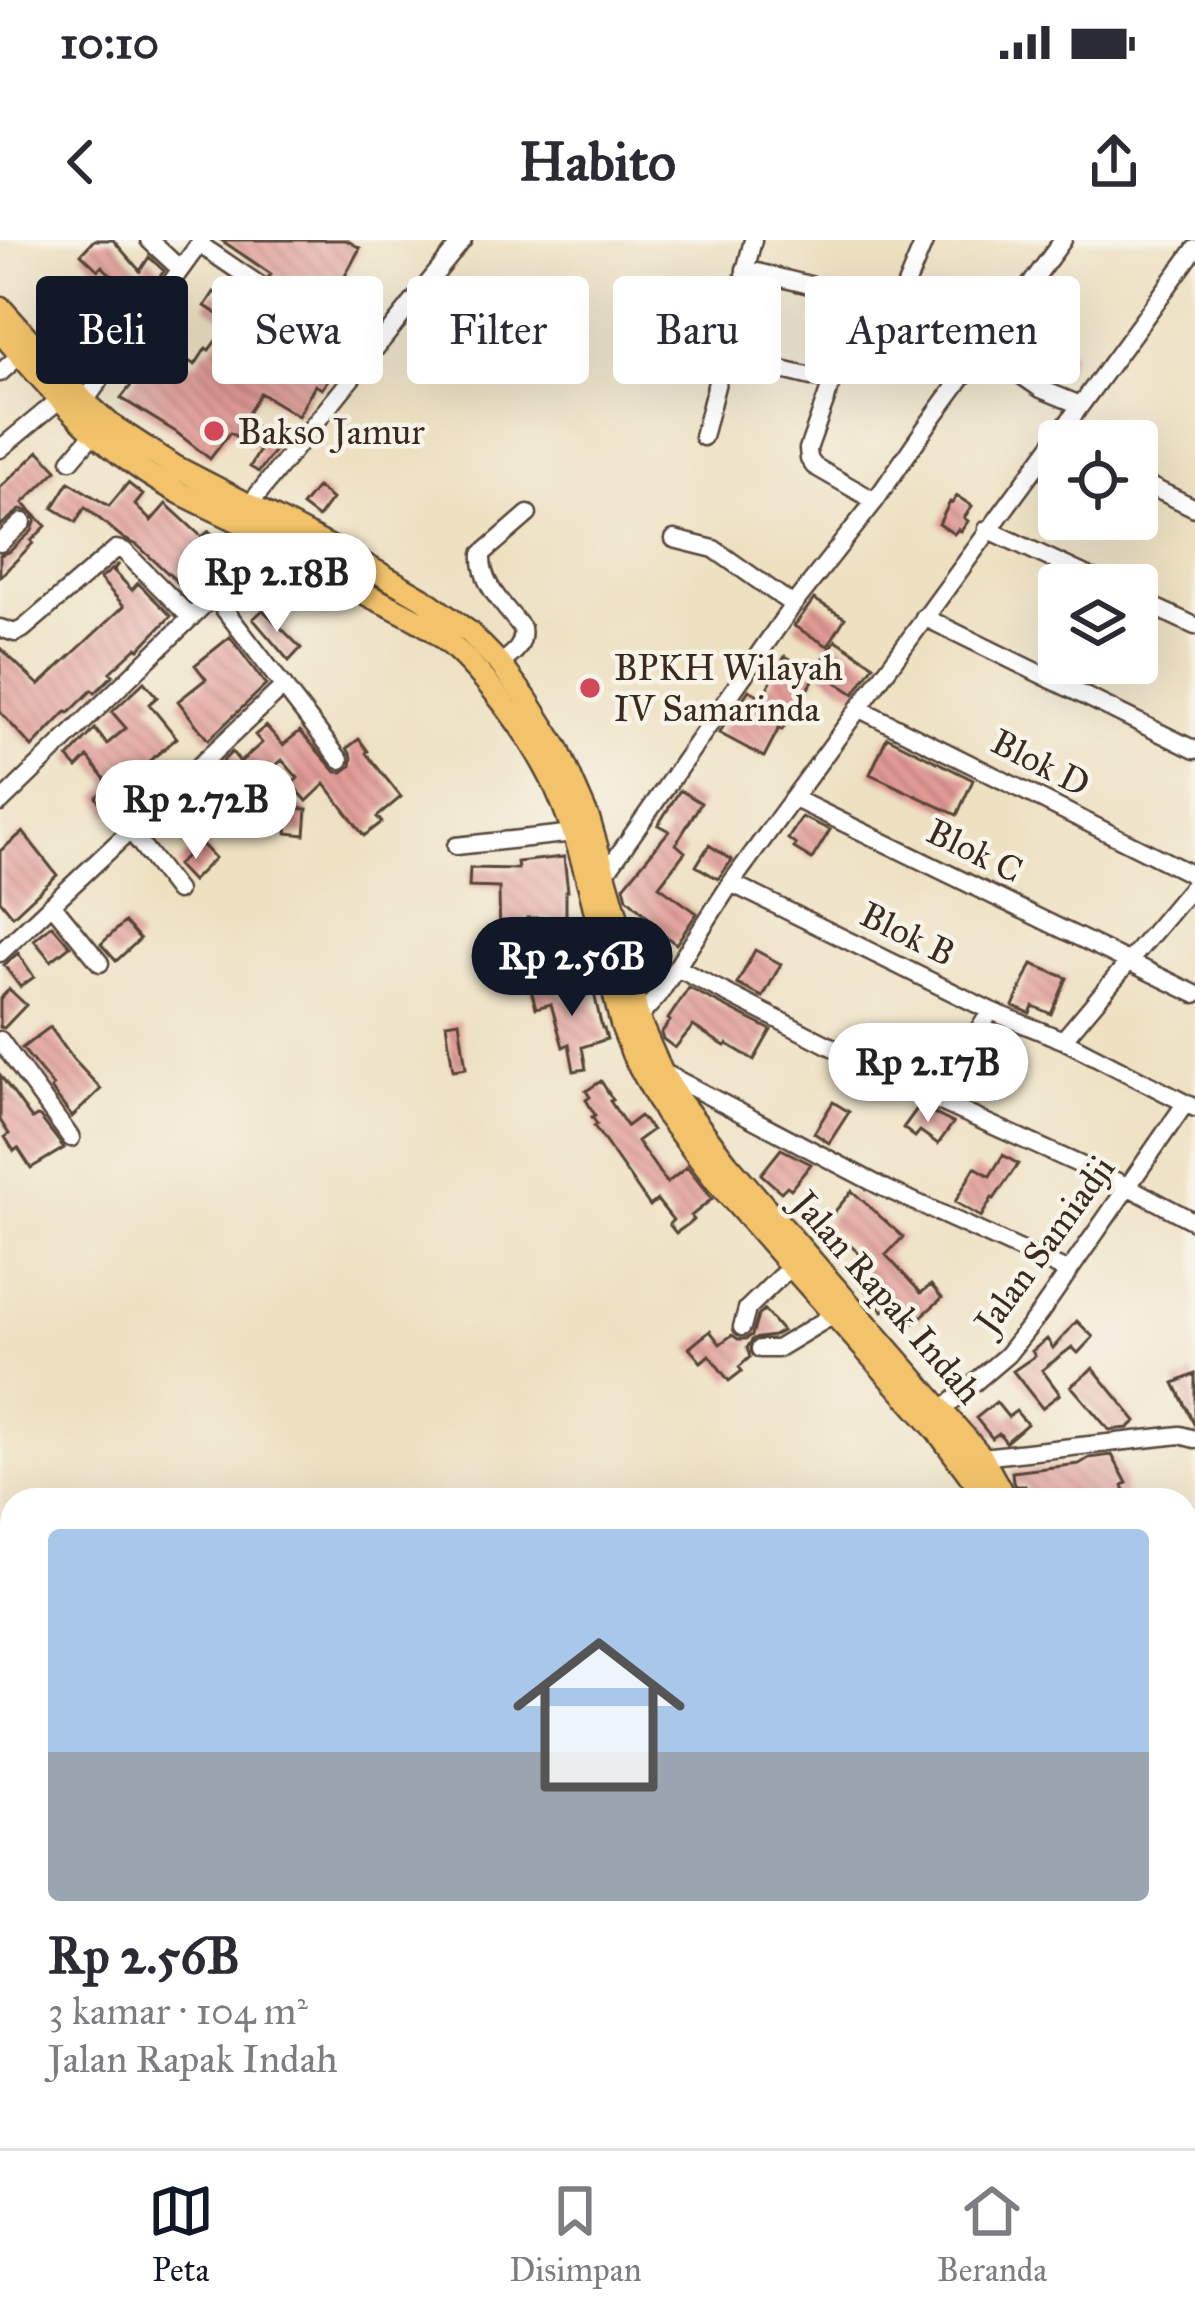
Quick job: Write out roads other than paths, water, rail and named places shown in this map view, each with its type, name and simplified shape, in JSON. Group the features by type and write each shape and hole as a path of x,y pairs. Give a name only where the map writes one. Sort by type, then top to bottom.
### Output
{"main road":[{"name":"Jalan Rapak Indah","path":"0,307 94,433 160,482 368,566 445,612 500,664 574,833 633,1055 665,1114 716,1181 798,1259"},
{"name":"Jalan Rapak Indah","path":"0,331 72,406 111,424 174,466 250,503 271,527 432,629 515,703 558,749 589,820 638,1018 661,1072 798,1259 942,1410 982,1457 999,1488"},
{"name":"Jalan Rapak Indah","path":"843,1310 979,1488"}],"street":[{"path":"149,240 180,269"},
{"path":"250,503 464,240"},
{"path":"743,276 753,240"},
{"path":"910,276 925,240"},
{"path":"605,874 794,605 1063,240"},
{"path":"0,449 72,406 201,242 248,276"},
{"path":"1070,420 1195,249"},
{"path":"745,268 805,283"},
{"path":"0,373 20,355"},
{"path":"704,436 717,384"},
{"path":"831,384 808,449 809,459 875,501"},
{"path":"1034,384 1080,405"},
{"path":"71,460 94,433"},
{"path":"638,1018 658,997 731,883 1038,464"},
{"path":"1158,490 1195,508"},
{"path":"500,664 518,650 522,628 487,584 482,554 528,514"},
{"path":"0,542 23,522"},
{"path":"0,802 214,596 256,552 271,527"},
{"path":"987,529 1062,564"},
{"path":"674,539 714,549 794,605"},
{"path":"0,628 14,633 23,629 116,549 124,551 191,618"},
{"path":"214,596 340,760"},
{"path":"1158,609 1195,626"},
{"path":"924,616 1195,750"},
{"path":"0,953 284,686"},
{"name":"Blok D","path":"858,708 1195,880"},
{"name":"Blok C","path":"793,798 1195,994"},
{"path":"130,830 176,891"},
{"path":"456,846 574,833"},
{"path":"1063,1040 1195,880"},
{"name":"Blok B","path":"731,883 991,1011 1063,1040 1190,1106"},
{"path":"52,904 100,963"},
{"path":"493,957 604,953"},
{"path":"676,968 934,1099 1195,1222"},
{"path":"934,1099 991,1011"},
{"path":"0,1040 71,1138"},
{"path":"661,1072 882,1186 1069,1272"},
{"name":"Jalan Samiadji","path":"942,1410 1007,1354 1190,1106"},
{"path":"742,1327 747,1310 798,1259"},
{"path":"760,1349 777,1349 843,1310"},
{"path":"982,1457 1180,1435 1195,1439"}],"place":[{"name":"Bakso Jamur","path":"214,431"},
{"name":"BPKH Wilayah IV Samarinda","path":"590,688"}]}
